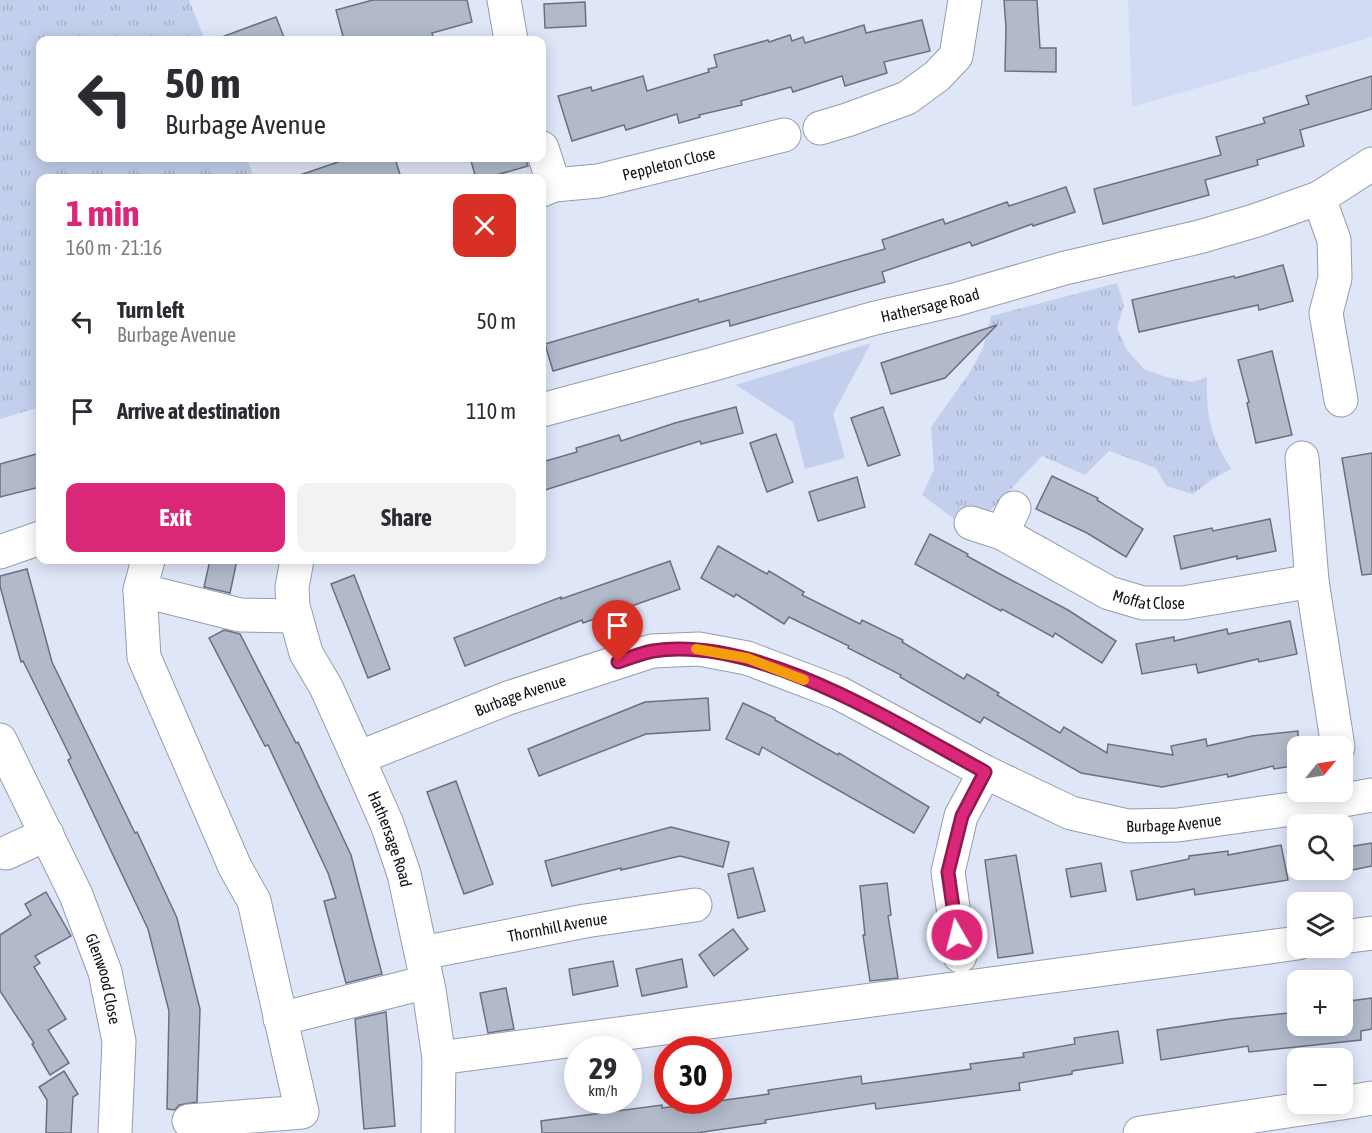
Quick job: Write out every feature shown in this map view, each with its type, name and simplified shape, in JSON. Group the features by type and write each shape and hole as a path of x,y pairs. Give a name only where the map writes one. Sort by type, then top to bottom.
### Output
{"street":[{"path":"504,0 510,36"},
{"path":"820,128 907,98 937,76 965,63 965,0"},
{"name":"Peppleton Close","path":"548,187 598,182 784,135"},
{"name":"Hathersage Road","path":"546,409 711,366 875,318 954,300 1065,268 1199,237 1254,221 1319,198 1342,181 1372,164"},
{"path":"1319,198 1334,240 1335,278 1326,313 1341,400"},
{"path":"1302,458 1312,581 1336,736"},
{"name":"Moffat Close","path":"996,521 1109,592 1143,603 1183,603 1312,581"},
{"path":"0,552 36,539"},
{"name":"Hathersage Road","path":"296,564 292,587 295,616 306,652 326,687 358,758 387,824 400,864 425,967 439,1058 438,1133"},
{"path":"189,1121 302,1112 254,901 235,867 144,657 144,575 240,615 295,616"},
{"name":"Burbage Avenue","path":"358,758 508,698 652,651 699,649 747,658 838,693 985,772 1071,813 1128,826 1178,825 1298,808 1354,790"},
{"name":"Glenwood Close","path":"0,740 76,895 105,972 119,1041 115,1133"},
{"path":"960,957 948,872 962,816 985,772"},
{"path":"2,858 47,834"},
{"name":"Thornhill Avenue","path":"280,1019 425,967 585,921 695,905"},
{"path":"1353,936 1372,933"},
{"path":"439,1058 1287,944"},
{"path":"1353,1101 1372,1098"},
{"path":"1140,1133 1187,1130 1287,1112"}],"shaded area":[{"path":"1128,0 1372,0 1372,37 1132,107"}],"green space":[{"path":"0,0 189,0 203,36 36,36 36,162 248,162 253,174 36,174 36,408 0,419"},
{"path":"1117,283 1124,305 1117,328 1127,350 1144,369 1166,377 1193,382 1207,377 1207,403 1211,425 1218,446 1231,469 1211,480 1193,494 1166,486 1156,468 1109,451 1085,475 1042,456 992,509 965,527 922,495 934,470 931,427 970,372 983,348 991,316"},
{"path":"871,343 833,414 845,458 805,469 793,422 736,385"}],"building":[{"path":"373,0 467,0 472,22 432,33 433,36 343,36 336,10"},
{"path":"1004,0 1037,0 1040,48 1056,48 1056,72 1005,71"},
{"path":"585,2 586,26 545,28 544,4"},
{"path":"276,17 283,36 224,36"},
{"path":"922,20 930,51 884,62 887,73 845,86 842,76 793,92 791,87 741,101 742,105 699,115 700,117 679,123 677,114 626,130 624,125 572,141 558,96 591,87 592,91 643,76 647,91 709,72 708,69 717,67 714,55 768,40 769,42 790,35 792,41 803,37 805,43 864,25 866,33"},
{"path":"1372,76 1372,109 1300,130 1304,146 1257,160 1258,165 1205,180 1209,195 1103,224 1094,189 1221,155 1216,137 1265,123 1263,118 1309,104 1306,96"},
{"path":"338,162 396,162 400,174 303,174"},
{"path":"471,162 526,162 528,166 500,174 475,174"},
{"path":"1066,187 1075,212 1033,226 1032,224 972,246 970,242 882,272 885,282 730,326 729,320 553,371 546,344 698,299 699,302 885,249 882,240 943,219 945,224 1007,202 1009,206"},
{"path":"1283,265 1293,301 1259,310 1258,305 1139,332 1132,300 1234,276 1235,278"},
{"path":"997,325 945,378 891,394 881,363"},
{"path":"1272,351 1292,435 1256,443 1247,403 1249,402 1238,360"},
{"path":"736,407 743,433 701,444 700,441 546,490 546,461 577,452 576,448 619,435 621,441 675,423"},
{"path":"883,407 900,455 868,466 851,418"},
{"path":"776,434 793,482 767,492 750,443"},
{"path":"1372,453 1372,574 1362,575 1342,458"},
{"path":"36,454 36,488 0,497 0,464"},
{"path":"1052,476 1098,498 1097,500 1143,529 1126,557 1087,533 1036,509"},
{"path":"857,477 865,507 818,521 809,492"},
{"path":"1270,519 1276,551 1237,559 1237,556 1181,569 1174,536 1212,528 1213,531"},
{"path":"930,534 1068,610 1116,641 1102,663 1055,633 1053,637 915,564"},
{"path":"718,546 767,574 769,571 804,592 802,595 860,624 862,620 903,640 902,642 964,679 967,674 1060,733 1064,727 1107,753 1108,744 1173,755 1171,746 1206,739 1207,746 1252,736 1298,731 1298,736 1287,736 1287,767 1274,769 1273,766 1228,777 1227,774 1162,787 1081,773 984,717 980,723 900,677 901,675 848,648 849,646 789,617 784,624 736,594 734,597 701,578"},
{"path":"670,561 680,589 583,623 582,620 465,666 454,638 561,597 561,599"},
{"path":"209,564 236,564 230,593 204,587"},
{"path":"27,569 52,662 177,918 200,1009 197,1102 179,1105 175,1110 167,1109 169,1011 148,929 68,760 71,758 23,661 21,662 10,623 0,586 0,576"},
{"path":"354,575 390,669 368,678 331,584"},
{"path":"1290,621 1297,654 1259,662 1258,659 1198,673 1196,664 1142,674 1136,644 1174,637 1174,641 1227,629 1228,634"},
{"path":"224,630 240,634 296,743 298,742 351,855 382,974 346,983 324,901 336,898 328,873 268,745 265,746 209,638"},
{"path":"708,698 710,730 646,734 539,776 528,749 645,702"},
{"path":"743,703 775,718 838,755 839,753 929,807 914,833 762,747 759,755 726,739"},
{"path":"456,781 493,884 464,894 427,792"},
{"path":"671,827 729,842 723,867 680,856 552,886 545,861"},
{"path":"1372,843 1372,866 1353,870 1353,846"},
{"path":"1281,845 1288,880 1195,895 1194,889 1137,900 1131,871 1189,859 1189,856 1228,851 1228,855"},
{"path":"1016,855 1033,953 998,958 985,860"},
{"path":"1101,863 1106,891 1071,897 1066,869"},
{"path":"753,868 765,911 738,918 728,874"},
{"path":"887,883 891,915 888,916 898,978 870,981 863,935 865,935 860,886"},
{"path":"46,892 71,936 35,956 40,963 34,967 66,1019 48,1030 69,1063 50,1075 32,1044 34,1043 0,991 0,935 31,915 25,904"},
{"path":"733,929 748,949 714,976 699,955"},
{"path":"682,959 687,987 642,996 636,969"},
{"path":"613,961 618,986 573,995 569,969"},
{"path":"506,988 514,1029 488,1033 480,993"},
{"path":"1372,998 1372,1029 1361,1031 1361,1040 1249,1052 1248,1046 1161,1060 1157,1030 1230,1019 1287,1013 1287,1036 1353,1036 1353,1001"},
{"path":"386,1012 395,1126 364,1129 355,1019"},
{"path":"1118,1031 1123,1063 1019,1083 1020,1090 876,1109 875,1103 696,1133 542,1133 541,1121 594,1114 642,1114 642,1108 654,1106 654,1114 732,1114 732,1099 769,1094 768,1090 861,1076 862,1084 971,1069 970,1064 1024,1057 1023,1053 1075,1044 1074,1038"},
{"path":"64,1071 78,1094 73,1097 71,1133 46,1133 47,1100 39,1087"}],"slow traffic":[{"path":"696,649 747,658 804,680"}],"route":[{"path":"618,662 652,651 699,649 747,658 838,693 985,772 962,816 948,872 957,935"}]}
